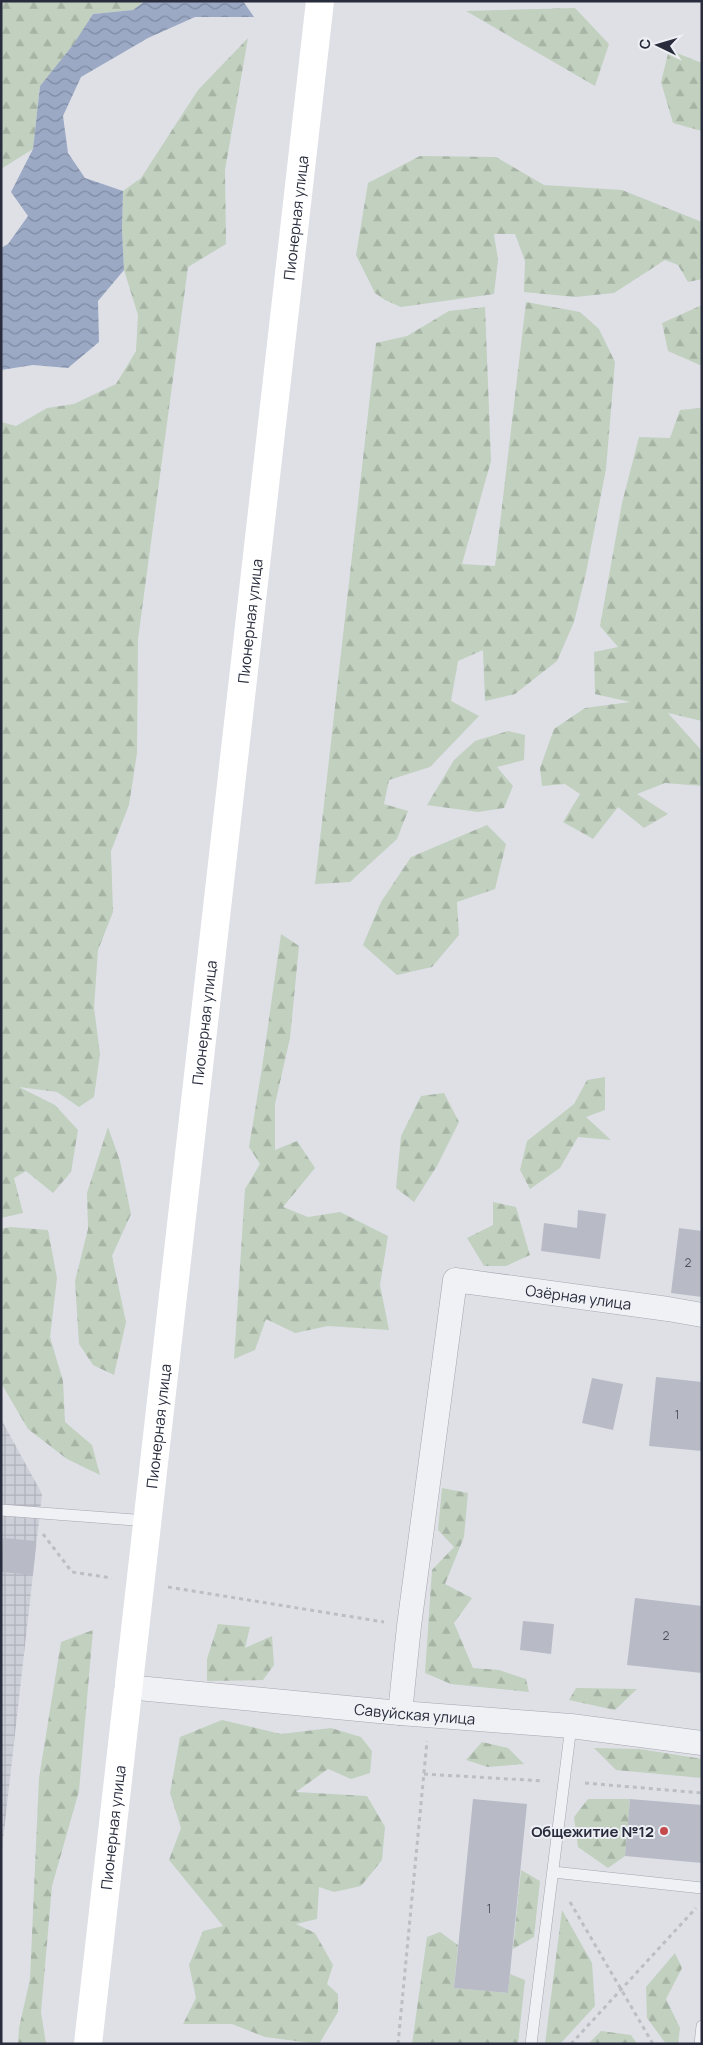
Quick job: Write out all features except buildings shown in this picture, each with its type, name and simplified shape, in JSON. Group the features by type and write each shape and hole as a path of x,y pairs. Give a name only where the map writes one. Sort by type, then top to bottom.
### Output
{"main road":[{"name":"Пионерная улица","path":"88,2044 127,1687 148,1521 320,1"}],"street":[{"name":"Озёрная улица","path":"409,1626 455,1280 702,1315"},
{"path":"400,1713 409,1626"},
{"name":"Савуйская улица","path":"127,1687 430,1716 571,1726 702,1743"}],"lane":[{"path":"1,1510 148,1521"},
{"path":"532,2044 571,1726"},
{"path":"553,1872 702,1888"},
{"path":"700,2044 702,2026"}],"path":[{"path":"38,1527 72,1572 409,1626"},
{"path":"398,2044 430,1716"},
{"path":"553,1872 654,2044"},
{"path":"571,2044 702,1902"}],"shaded area":[{"path":"1,1419 42,1494 1,1858"}],"green space":[{"path":"1,1 145,1 133,10 93,14 74,45 40,86 33,149 1,169"},
{"path":"575,8 609,44 595,86 466,11"},
{"path":"248,38 225,170 226,244 188,267 138,639 137,753 129,805 111,851 113,912 98,950 94,1008 100,1054 94,1097 79,1107 57,1092 19,1087 55,1105 78,1130 71,1172 53,1193 26,1171 14,1178 23,1213 1,1218 1,422 16,426 47,408 74,404 116,384 136,351 138,315 124,270 123,191 141,178 198,90"},
{"path":"669,50 702,63 702,131 673,123 661,82"},
{"path":"420,156 496,157 544,185 622,190 702,222 702,279 688,282 678,265 665,260 614,293 575,297 524,292 525,261 515,234 494,234 498,260 494,294 401,307 375,293 356,255 368,183"},
{"path":"526,302 580,312 599,329 615,362 606,469 586,573 574,622 557,661 515,694 485,701 483,650 458,661 451,701 479,716 430,767 389,780 384,804 408,811 397,839 350,882 315,884 376,343 407,336 449,311 485,307 491,461 462,564 495,566"},
{"path":"702,305 702,366 668,351 662,323"},
{"path":"702,408 702,721 668,713 702,751 702,786 665,783 637,794 668,814 644,828 618,807 593,839 563,822 580,794 565,784 542,786 540,768 554,729 585,708 630,702 595,694 594,652 618,647 600,626 622,503 639,437 670,438 680,410"},
{"path":"508,731 525,735 524,760 497,767 513,786 504,808 478,812 427,805 454,760 475,741"},
{"path":"487,825 506,844 495,889 457,902 459,935 432,967 397,975 363,945 381,902 411,857"},
{"path":"281,934 299,946 290,1038 275,1104 275,1150 297,1141 315,1168 283,1207 308,1217 340,1212 388,1236 380,1285 389,1330 328,1326 295,1333 266,1319 255,1350 234,1359 245,1189 260,1164 249,1147"},
{"path":"605,1077 605,1110 586,1117 611,1140 578,1137 560,1168 530,1189 520,1170 527,1141 574,1104 587,1080"},
{"path":"444,1093 459,1122 437,1166 414,1202 396,1188 401,1136 421,1096"},
{"path":"108,1127 120,1161 131,1214 112,1256 126,1322 114,1375 93,1365 79,1344 75,1281 88,1229 87,1193"},
{"path":"493,1202 516,1207 530,1255 506,1266 484,1266 467,1238 493,1225"},
{"path":"10,1227 48,1230 57,1278 50,1337 63,1381 65,1422 92,1445 100,1475 67,1459 28,1429 1,1383 1,1229"},
{"path":"442,1488 468,1493 464,1537 445,1584 472,1598 454,1623 473,1668 499,1670 526,1679 529,1692 451,1684 425,1673 432,1570 454,1547 438,1530"},
{"path":"218,1624 250,1627 245,1648 272,1636 274,1665 263,1680 207,1681 207,1659"},
{"path":"93,1630 79,1791 52,1886 41,2012 46,2044 18,2044 19,2028 30,1979 39,1778 61,1642"},
{"path":"576,1688 637,1689 615,1710 569,1700"},
{"path":"222,1720 281,1734 331,1728 361,1737 372,1751 370,1773 351,1779 328,1769 296,1792 367,1796 385,1827 382,1860 361,1886 334,1892 319,1887 317,1919 296,1924 315,1933 333,1965 327,1984 338,1994 338,2012 319,2044 265,2037 232,2024 183,2024 196,1998 189,1965 203,1931 223,1926 169,1860 181,1828 170,1793 180,1737"},
{"path":"482,1742 508,1748 524,1764 488,1767 466,1760"},
{"path":"594,1748 640,1749 702,1759 702,1778 616,1770"},
{"path":"588,1799 630,1799 625,1856 608,1868 578,1847 574,1817"},
{"path":"521,1870 540,1881 534,1937 513,1949"},
{"path":"562,1910 592,1963 595,2006 560,2044 545,2044"},
{"path":"440,1932 458,1945 454,1988 508,1993 510,1974 525,1980 518,2044 412,2044 427,1937"},
{"path":"675,1953 682,1968 666,1999 680,2028 678,2044 666,2044 647,2018 646,1987"},
{"path":"601,2031 631,2035 637,2044 588,2044"}],"water":[{"path":"145,1 243,1 254,17 195,17 148,38 81,77 63,116 68,153 85,178 123,191 124,270 98,301 99,342 68,368 33,365 1,370 1,248 8,244 28,216 11,192 33,149 40,86 73,45 93,14 133,10"}],"place":[{"name":"Общежитие №12","path":"664,1831"}]}
